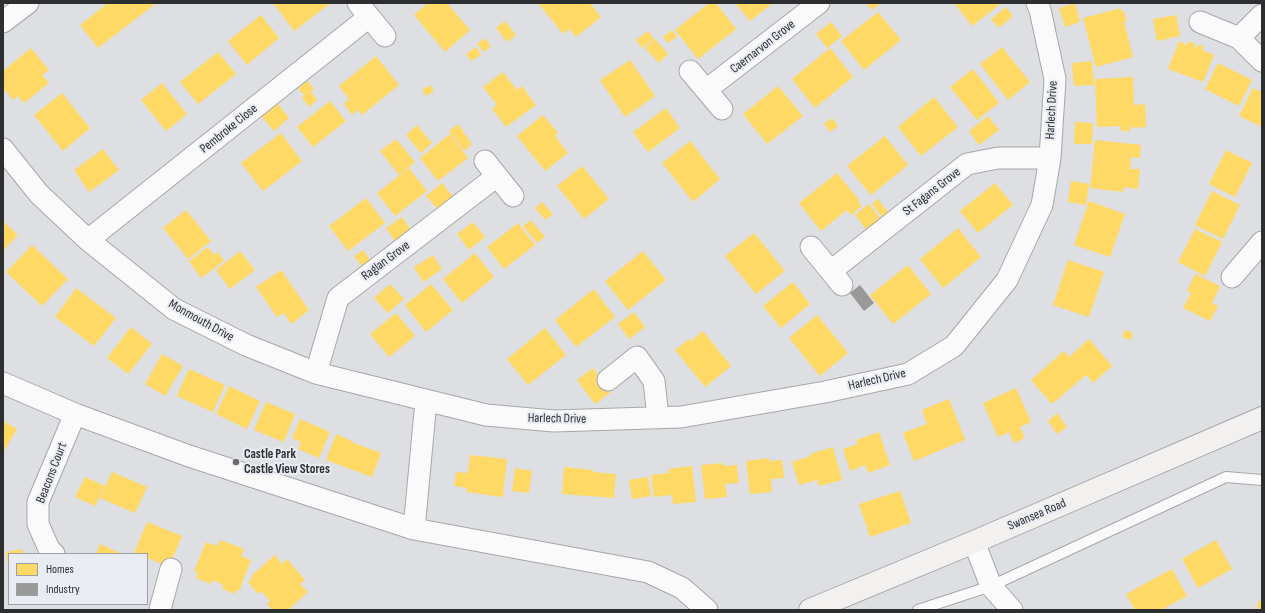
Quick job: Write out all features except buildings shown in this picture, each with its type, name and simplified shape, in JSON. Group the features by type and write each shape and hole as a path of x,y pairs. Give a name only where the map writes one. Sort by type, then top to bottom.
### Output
{"street":[{"path":"3,22 28,3"},
{"name":"Caernarvon Grove","path":"706,90 819,3"},
{"name":"Harlech Drive","path":"426,401 486,415 554,421 681,417 825,392 908,374 954,346 1007,280 1042,206 1050,158 1054,79 1040,10 1037,3"},
{"name":"Pembroke Close","path":"88,240 363,10 385,36"},
{"path":"1239,38 1262,15"},
{"path":"1200,22 1239,38 1262,61"},
{"path":"690,71 722,109"},
{"name":"Monmouth Drive","path":"3,150 39,194 88,240 174,309 246,345 316,373 426,401"},
{"name":"St Fagans Grove","path":"811,247 837,278 967,164 998,158 1050,158"},
{"name":"Raglan Grove","path":"316,373 338,298 491,169 513,196"},
{"path":"1232,277 1262,242"},
{"path":"608,380 637,357 654,381 658,417"},
{"path":"3,384 75,414 196,458 414,529 648,572 682,588 707,610"},
{"path":"414,529 426,401"},
{"name":"Beacons Court","path":"53,553 49,549 38,524 38,502 75,414"},
{"name":"Swansea Road","path":"810,610 974,542 1262,418"},
{"path":"974,542 991,586 1012,610"},
{"path":"156,608 171,569"}],"lane":[{"path":"918,610 991,586 1226,477 1262,480"}],"place":[{"name":"Castle Park Castle View Stores","path":"236,462"}]}
